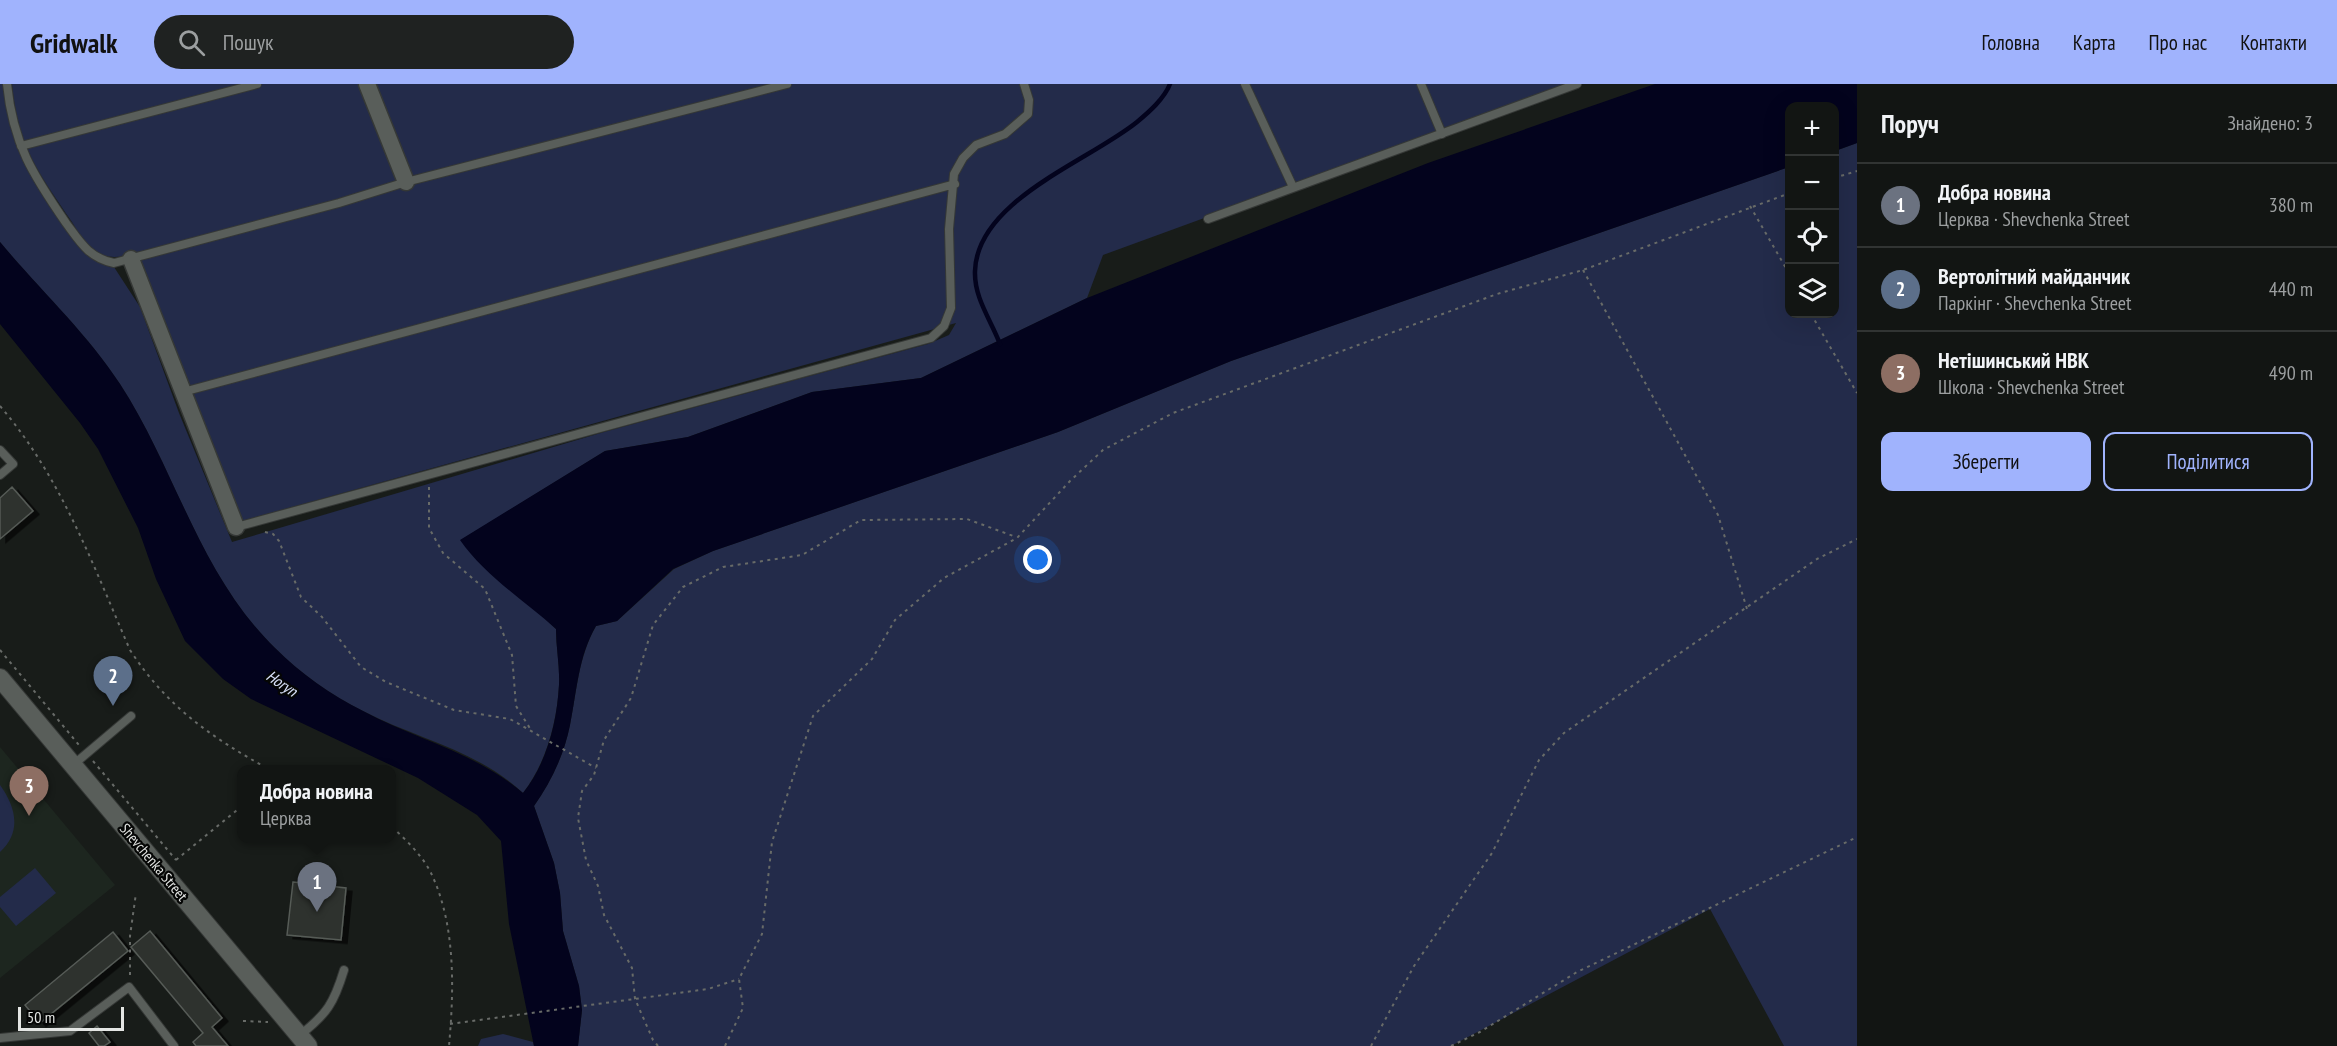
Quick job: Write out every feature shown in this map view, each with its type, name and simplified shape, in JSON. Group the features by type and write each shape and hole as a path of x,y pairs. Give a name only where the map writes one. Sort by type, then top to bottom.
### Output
{"street":[{"path":"367,84 406,182"},
{"path":"131,259 236,527"},
{"name":"Shevchenka Street","path":"0,678 304,1041"}],"lane":[{"path":"7,84 21,146 38,184 81,245 108,262 131,259 339,203 406,182 787,84"},
{"path":"21,146 257,84"},
{"path":"236,527 931,338 944,326 951,308 949,229 955,184 954,174 963,158 976,145 1005,134 1028,114 1029,100 1024,84"},
{"path":"1245,84 1293,187"},
{"path":"1421,84 1442,134"},
{"path":"1208,219 1577,84"},
{"path":"183,392 955,184"},
{"path":"0,450 13,464 0,475"},
{"path":"73,765 131,716"},
{"path":"304,1041 335,999 344,970"},
{"path":"0,1038 70,1031 129,987 174,1046"}],"path":[{"path":"1839,176 1857,171"},
{"path":"725,1046 743,1008 739,979 762,934 772,842 813,716 872,659 895,620 944,578 1017,538 1070,481 1103,450 1173,413 1497,294 1583,270 1785,195"},
{"path":"1750,206 1785,266"},
{"path":"1583,270 1718,516 1747,609"},
{"path":"1813,318 1857,393"},
{"path":"0,406 22,431 47,469 74,523 130,650 146,675 160,693 184,714 261,765"},
{"path":"438,472 427,493 429,528 442,553 484,589 512,655 516,706 533,732"},
{"path":"658,1046 652,1040 635,999 632,968 604,915 598,886 586,860 578,818 582,791 596,768 599,751 631,698 653,625 683,587 723,567 802,555 861,520 967,519 1017,538"},
{"path":"236,527 246,534 264,532 276,536 301,597 322,617 361,666 373,675 454,710 502,716 596,768"},
{"path":"1371,1046 1414,966 1492,853 1539,760 1564,733 1817,559 1857,539"},
{"path":"176,860 237,811"},
{"path":"396,831 408,842 430,872 441,901 450,955 453,1002 449,1045"},
{"path":"1451,1046 1480,1032 1577,972 1857,837"},
{"path":"129,987 130,936 136,893"},
{"path":"450,1024 708,989 739,979"}],"shaded area":[{"path":"0,84 3,84 10,124 16,142 30,175 40,191 78,246 90,257 114,267 140,307 179,413 232,542 604,432 928,344 949,335 956,323 238,522 134,254 115,257 103,255 81,237 32,158 19,125 12,84 1571,84 1103,255 1087,298 921,378 812,392 688,437 605,451 461,540 556,629 559,678 556,714 544,756 523,793 486,766 446,746 383,721 328,691 305,675 275,648 249,619 207,555 140,417 120,384 92,346 0,242"},
{"path":"1857,143 1857,1046 1784,1046 1710,909 1451,1046 578,1046 582,1010 579,986 563,931 560,893 554,863 534,806 551,778 564,747 585,650 596,626 617,621 674,569 713,551 1058,432 1231,361 1785,168 1785,318 1839,318 1839,150"},
{"path":"0,747 115,885 0,978"},
{"path":"0,785 13,811 14,828 12,836 0,852"},
{"path":"35,868 56,893 16,926 0,907 0,897"},
{"path":"503,1034 533,1042 534,1046 478,1046 481,1039"}],"water":[{"name":"Horyn","path":"1655,84 1857,84 1857,143 1839,150 1839,102 1785,102 1785,168 1231,361 1058,432 713,551 673,569 617,621 596,626 585,650 564,747 551,778 534,806 554,863 560,893 563,931 579,986 582,1010 578,1046 534,1046 509,924 501,841 477,815 418,778 396,768 396,765 391,765 251,699 223,679 185,641 156,579 138,528 98,449 80,423 0,324 0,242 92,346 120,384 140,417 207,555 249,619 275,648 305,675 339,698 383,721 466,757 505,779 523,793 538,769 553,728 559,685 556,629 481,565 460,540 605,451 688,437 812,392 921,378 1087,298 1428,163"}],"building":[{"path":"12,487 33,511 0,539 0,498"},
{"path":"293,882 346,888 341,940 287,935"},
{"path":"150,931 222,1018 212,1027 228,1046 196,1046 193,1042 203,1033 131,947"},
{"path":"113,932 128,951 40,1023 25,1005"},
{"path":"97,1026 110,1042 104,1046 99,1046 89,1033"}],"waterway":[{"path":"1000,344 980,300 975,281 981,246 994,223 1014,203 1039,184 1137,122 1160,100 1170,84"}],"place":[{"name":"Вертолітний майданчик","path":"113,706"},
{"name":"Нетішинський НВК","path":"29,816"},
{"name":"Добра новина","path":"317,912"}]}
